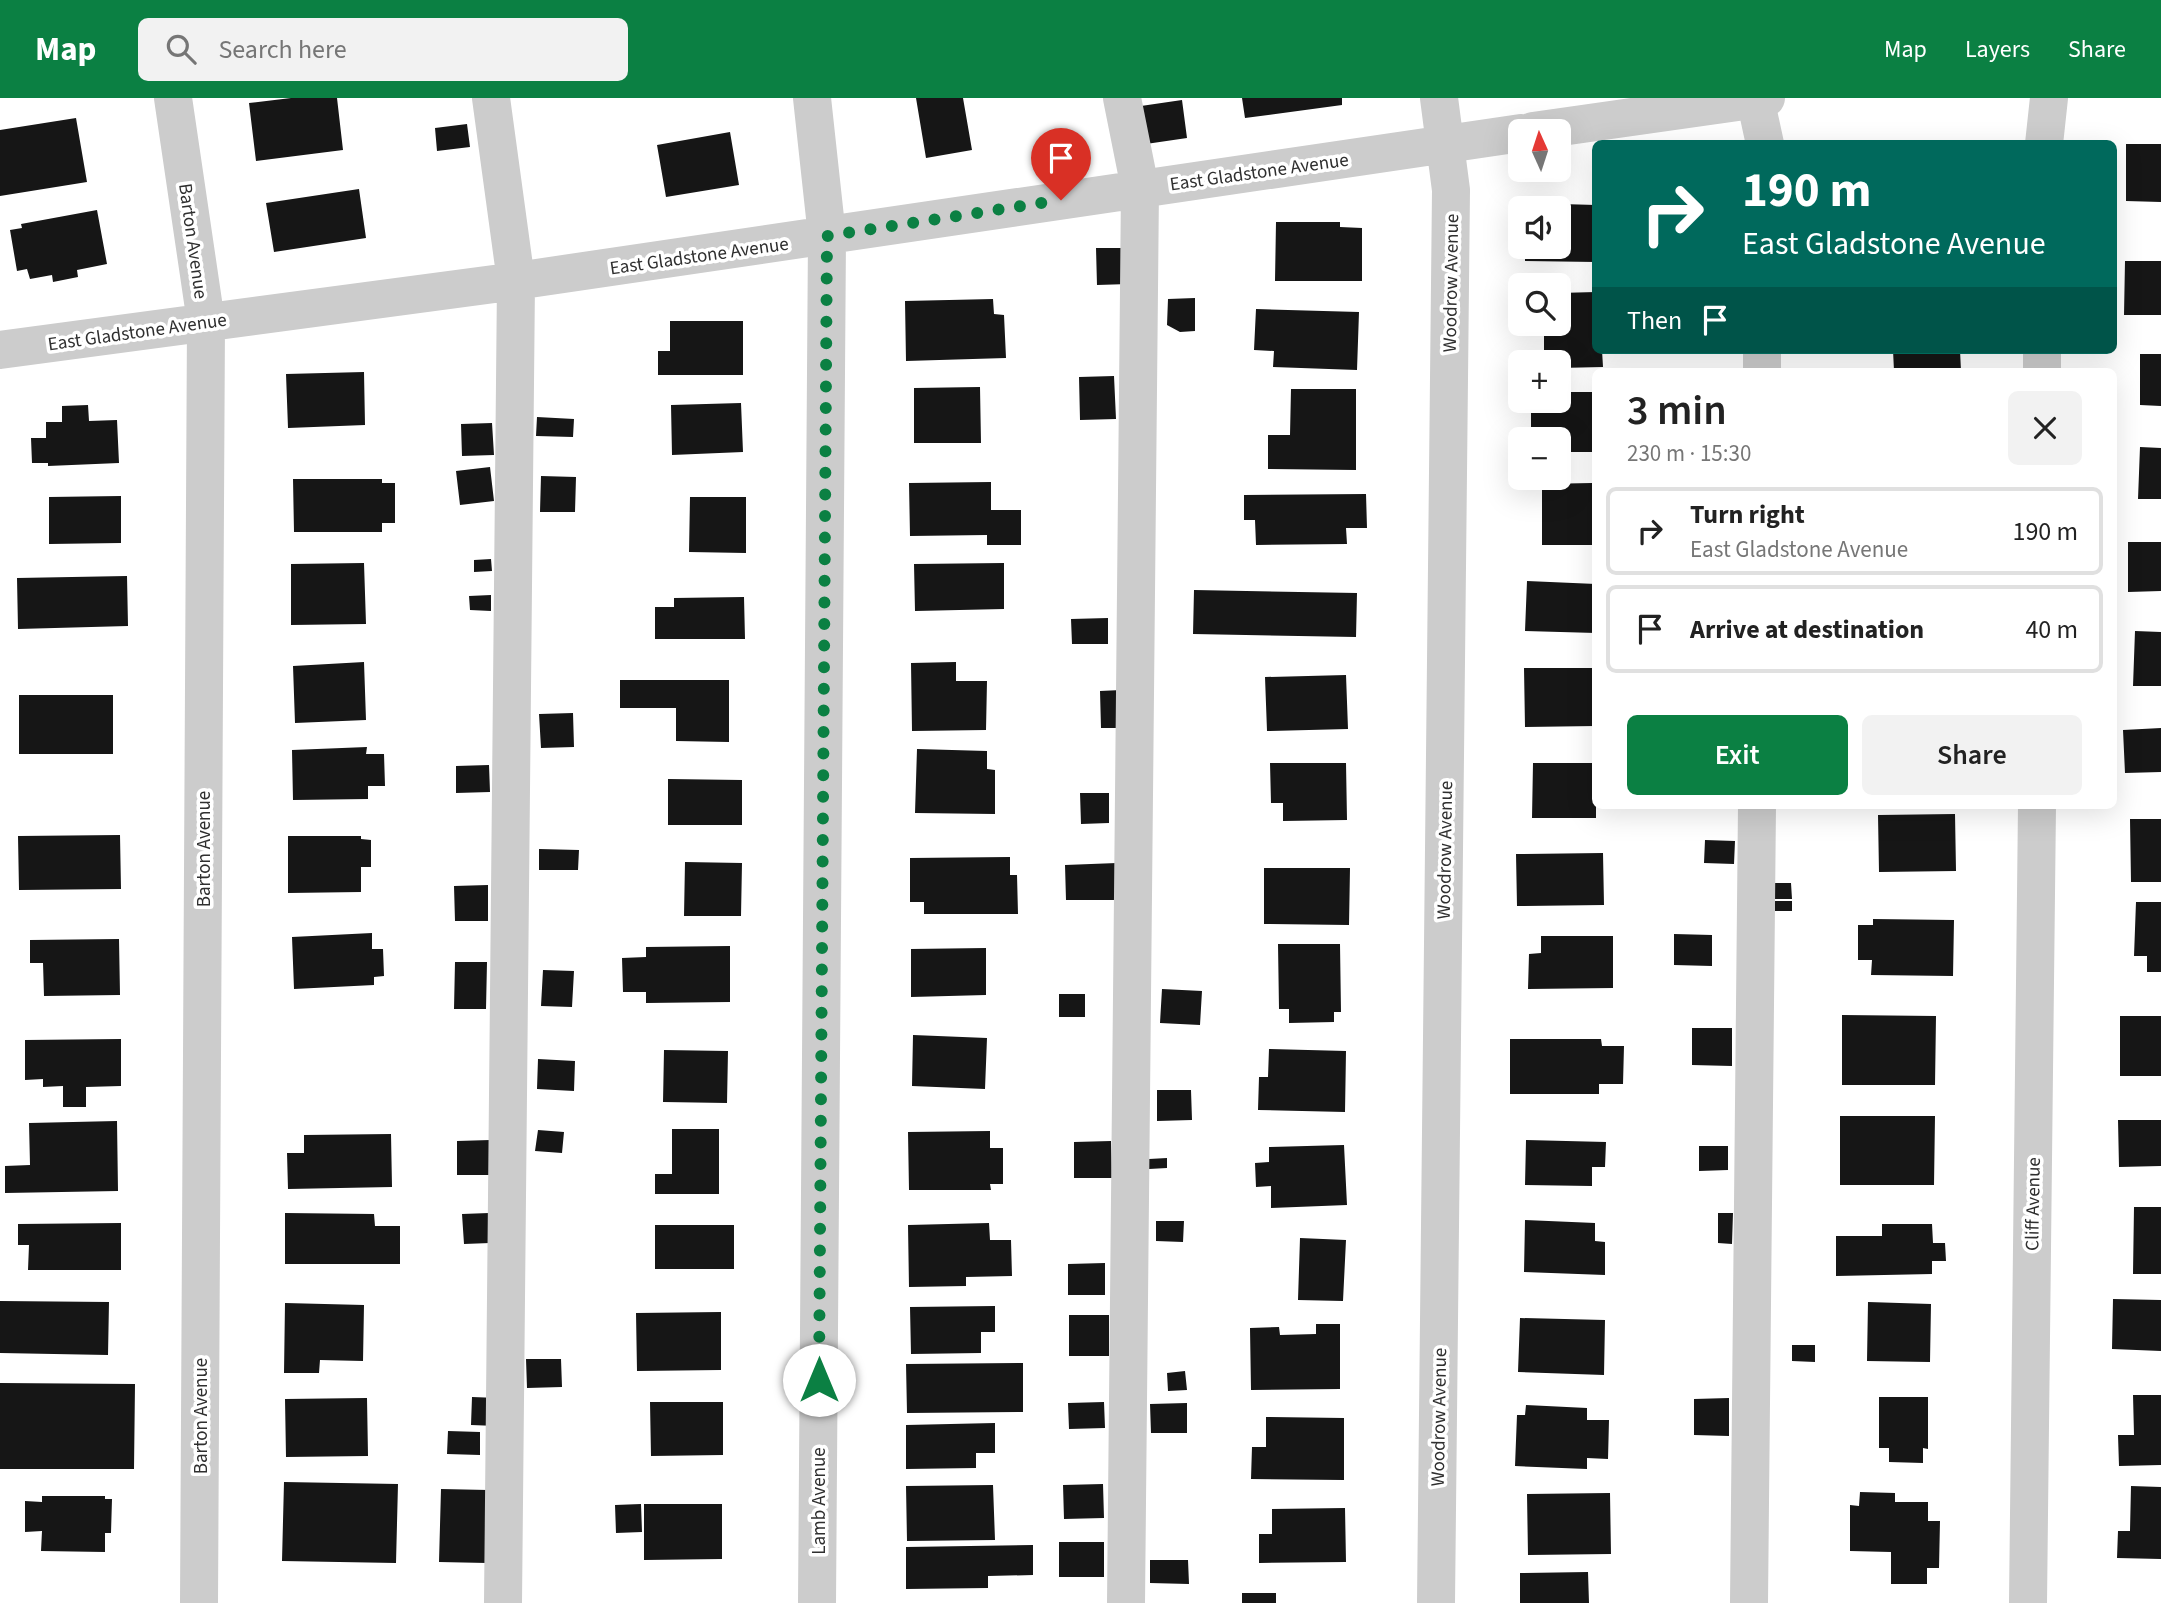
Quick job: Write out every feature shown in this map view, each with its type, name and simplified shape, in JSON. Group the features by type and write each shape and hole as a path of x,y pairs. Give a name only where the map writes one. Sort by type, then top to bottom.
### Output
{"street":[{"name":"Barton Avenue","path":"173,98 206,322 199,1603"},
{"path":"491,98 516,281 503,1603"},
{"name":"Lamb Avenue","path":"812,98 827,236 817,1603"},
{"path":"1122,98 1139,188 1126,1603"},
{"name":"Woodrow Avenue","path":"1436,1603 1451,190 1439,98"},
{"path":"2044,140 2049,98"},
{"path":"1572,125 1759,99 1764,140"},
{"name":"East Gladstone Avenue","path":"0,350 516,281 1508,135"},
{"path":"1749,1603 1757,809"},
{"name":"Cliff Avenue","path":"2028,1603 2037,809"}],"building":[{"path":"291,98 337,98 343,150 256,161 249,103"},
{"path":"916,98 963,98 972,150 926,158"},
{"path":"1242,98 1342,98 1342,105 1245,118"},
{"path":"1182,100 1187,138 1146,144 1141,106"},
{"path":"76,118 87,182 0,196 0,130"},
{"path":"467,124 470,147 437,151 435,128"},
{"path":"730,132 739,185 666,197 657,145"},
{"path":"2126,144 2161,144 2161,202 2126,201"},
{"path":"359,189 366,238 274,252 266,203"},
{"path":"1571,204 1592,205 1592,262 1525,261 1571,259"},
{"path":"97,210 107,264 77,270 78,277 53,282 52,275 30,279 27,269 17,271 10,230 22,228 21,224"},
{"path":"1276,222 1340,222 1340,227 1362,228 1362,281 1275,281"},
{"path":"1096,248 1129,248 1129,284 1097,285"},
{"path":"2125,261 2161,261 2161,315 2124,315"},
{"path":"1592,292 1592,354 1602,354 1603,367 1571,368 1571,350 1544,350 1544,336 1571,336 1571,293"},
{"path":"1195,298 1195,331 1180,332 1167,325 1168,299"},
{"path":"993,299 994,314 1004,315 1006,358 906,361 905,301"},
{"path":"1256,309 1359,312 1357,370 1273,367 1274,351 1254,350"},
{"path":"670,321 743,321 743,375 658,375 658,351 670,351"},
{"path":"1893,354 1960,354 1961,368 1894,368"},
{"path":"2140,354 2161,354 2161,406 2140,405"},
{"path":"364,372 365,425 288,428 286,374"},
{"path":"1114,376 1116,419 1080,420 1079,377"},
{"path":"980,387 981,443 914,443 914,388"},
{"path":"1291,389 1356,389 1356,470 1268,469 1268,435 1290,435"},
{"path":"1571,392 1592,392 1592,452 1571,452 1571,427 1531,427 1531,413 1571,413"},
{"path":"741,403 743,452 672,455 671,405"},
{"path":"88,405 89,421 117,420 119,463 48,466 48,463 32,463 31,438 46,438 46,422 62,422 62,406"},
{"path":"537,417 574,419 573,437 536,436"},
{"path":"492,423 494,455 462,456 461,424"},
{"path":"2140,447 2161,448 2161,499 2138,499"},
{"path":"490,467 494,501 460,505 456,471"},
{"path":"541,476 576,477 575,512 540,512"},
{"path":"293,479 382,479 382,483 395,483 395,523 382,523 382,532 294,532"},
{"path":"991,482 991,510 1021,510 1021,545 987,545 987,535 910,536 909,483"},
{"path":"1571,483 1592,483 1592,545 1542,545 1542,490 1571,490"},
{"path":"1366,494 1367,528 1346,528 1347,544 1256,545 1255,520 1244,520 1244,495"},
{"path":"121,496 121,543 49,544 49,497"},
{"path":"690,497 746,497 746,553 689,552"},
{"path":"2128,542 2161,542 2161,591 2128,592"},
{"path":"491,559 492,571 474,572 474,560"},
{"path":"364,563 366,624 291,625 291,564"},
{"path":"1004,563 1004,609 915,611 914,564"},
{"path":"127,576 128,626 18,629 17,578"},
{"path":"1527,581 1592,584 1592,633 1525,631"},
{"path":"1194,590 1357,593 1356,637 1193,634"},
{"path":"491,595 491,611 470,610 469,596"},
{"path":"744,597 745,639 655,639 655,607 674,607 674,598"},
{"path":"1108,618 1108,644 1072,644 1071,619"},
{"path":"2135,631 2161,632 2161,686 2133,686"},
{"path":"364,662 366,720 295,723 293,666"},
{"path":"956,662 956,681 987,681 986,730 912,731 911,663"},
{"path":"1524,668 1592,668 1592,726 1525,727"},
{"path":"1346,675 1348,729 1267,731 1265,677"},
{"path":"620,680 729,680 729,742 676,741 676,708 620,708"},
{"path":"1121,690 1121,728 1101,728 1100,691"},
{"path":"19,695 113,695 113,754 19,754"},
{"path":"573,713 574,747 541,748 539,714"},
{"path":"2161,728 2161,772 2125,773 2123,730"},
{"path":"367,747 366,754 384,754 385,786 368,786 368,799 293,800 292,750"},
{"path":"917,749 987,751 987,769 995,770 995,814 915,813"},
{"path":"1270,763 1346,763 1347,820 1283,821 1283,803 1271,803"},
{"path":"1533,763 1592,763 1592,809 1596,809 1596,818 1532,818"},
{"path":"489,765 490,792 456,793 456,766"},
{"path":"668,779 742,780 742,825 668,825"},
{"path":"1080,793 1109,793 1109,823 1081,824"},
{"path":"1955,814 1956,871 1879,872 1878,815"},
{"path":"2130,819 2161,819 2161,882 2131,882"},
{"path":"120,835 121,889 19,890 18,836"},
{"path":"288,836 361,836 361,839 371,840 371,867 361,867 361,892 288,893"},
{"path":"1705,840 1735,841 1734,864 1704,863"},
{"path":"539,849 579,850 578,870 539,870"},
{"path":"1603,853 1604,905 1517,906 1516,854"},
{"path":"1010,857 1010,875 1017,875 1018,914 924,914 924,902 910,902 910,858"},
{"path":"685,862 742,863 741,916 684,916"},
{"path":"1117,863 1118,900 1066,900 1065,865"},
{"path":"1264,868 1350,868 1349,925 1264,924"},
{"path":"1775,883 1791,883 1792,899 1775,899"},
{"path":"488,885 488,921 455,921 454,886"},
{"path":"1775,901 1792,901 1792,911 1775,911"},
{"path":"2136,902 2161,902 2161,972 2147,972 2147,956 2134,956"},
{"path":"1873,919 1954,920 1953,976 1871,975 1872,960 1858,960 1858,925 1873,925"},
{"path":"372,933 372,949 383,949 384,976 374,977 374,985 294,989 292,937"},
{"path":"1674,934 1712,935 1712,966 1674,965"},
{"path":"1541,936 1613,936 1613,988 1528,989 1529,954 1541,953"},
{"path":"119,939 120,995 44,996 43,963 30,963 30,940"},
{"path":"1278,944 1340,944 1341,1012 1334,1012 1334,1022 1289,1023 1289,1009 1279,1009"},
{"path":"730,946 730,1002 646,1003 646,992 623,992 622,958 646,957 646,947"},
{"path":"986,948 986,995 911,997 911,949"},
{"path":"455,962 487,962 486,1009 454,1009"},
{"path":"543,970 574,971 572,1007 541,1006"},
{"path":"1162,989 1202,991 1200,1025 1160,1023"},
{"path":"1059,994 1085,994 1085,1017 1059,1017"},
{"path":"1842,1015 1936,1016 1935,1085 1842,1085"},
{"path":"2120,1016 2161,1016 2161,1076 2120,1076"},
{"path":"1692,1028 1732,1028 1732,1066 1692,1065"},
{"path":"913,1035 987,1038 985,1089 912,1086"},
{"path":"121,1039 121,1086 86,1087 86,1107 63,1107 63,1086 43,1087 43,1079 25,1080 25,1040"},
{"path":"1510,1039 1601,1039 1602,1046 1624,1046 1623,1084 1599,1084 1599,1094 1510,1094"},
{"path":"1269,1049 1346,1051 1345,1112 1258,1110 1259,1077 1268,1077"},
{"path":"664,1050 728,1051 727,1103 663,1102"},
{"path":"538,1059 575,1061 574,1091 537,1089"},
{"path":"1157,1090 1191,1090 1192,1120 1157,1121"},
{"path":"1840,1116 1935,1116 1934,1185 1840,1185"},
{"path":"2118,1120 2161,1120 2161,1166 2119,1167"},
{"path":"117,1121 118,1191 5,1193 5,1166 30,1165 29,1123"},
{"path":"672,1129 719,1129 719,1194 655,1194 655,1174 672,1174"},
{"path":"538,1130 564,1132 562,1153 535,1151"},
{"path":"990,1131 990,1148 1003,1148 1003,1184 990,1184 991,1190 909,1190 908,1132"},
{"path":"391,1134 392,1187 288,1189 287,1153 304,1153 304,1135"},
{"path":"490,1140 491,1175 457,1175 457,1141"},
{"path":"1526,1140 1606,1142 1605,1167 1592,1167 1592,1186 1525,1185"},
{"path":"1111,1141 1112,1178 1074,1178 1074,1142"},
{"path":"1344,1145 1347,1205 1271,1208 1271,1186 1256,1187 1255,1163 1269,1162 1269,1147"},
{"path":"1699,1146 1728,1146 1728,1170 1699,1171"},
{"path":"1167,1158 1167,1168 1149,1169 1149,1159"},
{"path":"2134,1207 2161,1207 2161,1274 2133,1274"},
{"path":"285,1213 374,1214 375,1226 400,1226 400,1264 285,1264"},
{"path":"489,1213 490,1243 464,1244 462,1214"},
{"path":"1718,1213 1733,1213 1732,1244 1718,1243"},
{"path":"1525,1220 1595,1223 1595,1241 1605,1242 1605,1275 1524,1272"},
{"path":"1156,1221 1184,1221 1183,1242 1156,1241"},
{"path":"121,1223 121,1270 28,1270 29,1245 18,1245 18,1224"},
{"path":"989,1223 990,1240 1011,1240 1012,1276 966,1277 966,1286 909,1287 908,1225"},
{"path":"1882,1224 1932,1224 1933,1243 1945,1243 1946,1261 1932,1261 1932,1274 1836,1276 1836,1236 1882,1236"},
{"path":"655,1225 734,1225 734,1269 655,1269"},
{"path":"1300,1238 1346,1240 1343,1301 1298,1300"},
{"path":"1105,1263 1105,1295 1068,1295 1068,1264"},
{"path":"2113,1299 2161,1300 2161,1351 2112,1349"},
{"path":"0,1301 109,1302 108,1355 0,1353"},
{"path":"1868,1302 1931,1304 1930,1362 1867,1361"},
{"path":"285,1303 364,1305 363,1361 320,1360 319,1373 284,1373"},
{"path":"995,1306 995,1332 981,1332 981,1353 911,1354 910,1307"},
{"path":"721,1312 721,1370 637,1371 636,1313"},
{"path":"1069,1315 1109,1315 1109,1356 1069,1356"},
{"path":"1520,1318 1605,1320 1604,1375 1518,1372"},
{"path":"1316,1324 1340,1324 1340,1389 1251,1390 1250,1328 1279,1327 1280,1335 1316,1334"},
{"path":"1792,1345 1815,1345 1815,1362 1792,1361"},
{"path":"526,1359 561,1359 562,1387 527,1388"},
{"path":"1023,1363 1023,1412 907,1413 906,1364"},
{"path":"1185,1371 1187,1390 1168,1391 1167,1373"},
{"path":"0,1383 135,1384 134,1469 0,1469"},
{"path":"2133,1395 2161,1395 2161,1465 2119,1466 2118,1435 2134,1435"},
{"path":"472,1397 498,1398 497,1426 471,1425"},
{"path":"1879,1397 1928,1397 1928,1449 1923,1448 1923,1463 1889,1462 1889,1448 1879,1448"},
{"path":"367,1398 368,1456 286,1457 285,1399"},
{"path":"1729,1398 1729,1436 1694,1435 1694,1399"},
{"path":"650,1402 723,1402 723,1455 651,1456"},
{"path":"1104,1402 1105,1428 1069,1429 1068,1403"},
{"path":"1187,1403 1187,1433 1151,1433 1150,1404"},
{"path":"1526,1405 1587,1408 1587,1420 1609,1420 1608,1459 1587,1458 1587,1469 1515,1466 1517,1415 1525,1415"},
{"path":"1266,1417 1344,1418 1344,1480 1251,1479 1252,1447 1266,1447"},
{"path":"995,1423 995,1453 976,1453 976,1468 906,1469 906,1425"},
{"path":"448,1431 480,1432 480,1455 447,1454"},
{"path":"284,1482 398,1484 396,1563 282,1561"},
{"path":"1103,1484 1104,1518 1064,1519 1063,1485"},
{"path":"993,1485 995,1540 907,1541 906,1486"},
{"path":"2131,1486 2161,1487 2161,1559 2117,1558 2118,1531 2130,1531"},
{"path":"441,1489 488,1490 487,1563 439,1562"},
{"path":"1860,1492 1895,1493 1895,1502 1928,1502 1928,1521 1940,1521 1939,1568 1927,1568 1927,1584 1891,1584 1891,1552 1850,1551 1850,1505 1859,1506"},
{"path":"1610,1493 1611,1554 1528,1555 1527,1494"},
{"path":"42,1496 105,1496 105,1499 112,1499 111,1533 105,1533 105,1552 41,1551 42,1531 25,1532 25,1501 42,1502"},
{"path":"641,1504 642,1532 616,1533 615,1505"},
{"path":"644,1504 722,1504 722,1559 644,1560"},
{"path":"1345,1508 1346,1562 1259,1563 1259,1534 1272,1534 1272,1509"},
{"path":"1059,1542 1104,1542 1104,1577 1059,1577"},
{"path":"1033,1545 1033,1575 988,1576 988,1588 906,1589 906,1547"},
{"path":"1150,1560 1188,1560 1189,1584 1150,1583"},
{"path":"1588,1572 1589,1603 1520,1603 1520,1573"},
{"path":"1242,1593 1276,1593 1276,1603 1242,1603"}],"route":[{"path":"819,1380 827,236 1061,200"}]}
